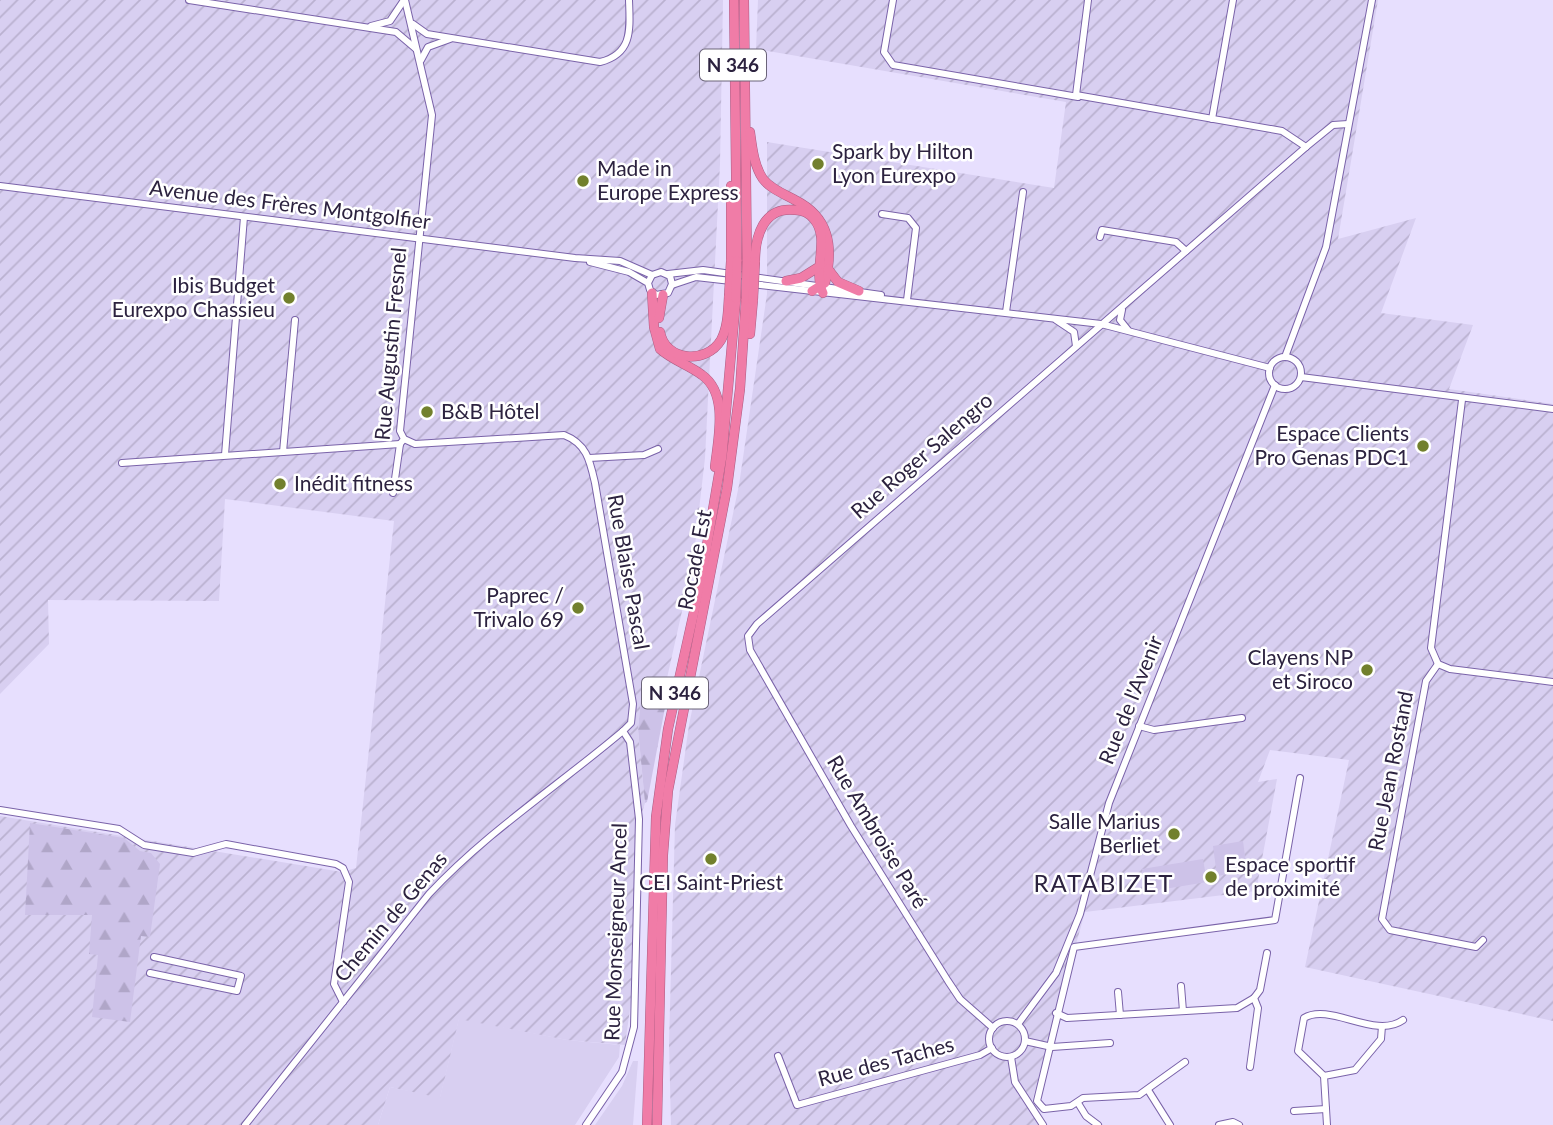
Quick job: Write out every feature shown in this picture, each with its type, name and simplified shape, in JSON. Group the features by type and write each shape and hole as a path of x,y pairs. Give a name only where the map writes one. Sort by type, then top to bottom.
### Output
{"highway":[{"name":"N 346","path":"734,0 735,129 730,138 742,261"},
{"name":"Rocade Est","path":"657,1125 663,855 668,791 725,500 740,390 744,0"},
{"path":"744,112 762,178 775,189 814,210 822,221 826,233 828,269 825,283 818,290"},
{"path":"663,295 659,313 661,338 671,350 694,357 709,352 721,340 727,319 741,298 742,261 755,242 761,226 771,214 785,209 803,211 814,219 821,234 817,268 818,290"},
{"path":"786,281 800,278 817,268"},
{"path":"828,269 838,282 859,291"},
{"path":"652,293 654,327 660,349 705,377 716,393 716,453 708,516 711,525"},
{"name":"Rocade Est","path":"645,1125 656,817 668,729 711,525 741,298"}],"street":[{"path":"189,0 366,26 401,34 418,53"},
{"path":"366,26 390,21 404,0"},
{"name":"Rue Augustin Fresnel","path":"393,493 402,442 400,430 417,239 432,132 432,114 421,62 404,0"},
{"path":"410,19 424,33 600,62 613,59 623,51 630,35 629,0"},
{"path":"893,0 884,52 892,65 1282,131 1306,147"},
{"path":"1081,97 1075,90 1088,0"},
{"path":"1212,119 1233,0"},
{"path":"1285,358 1325,250 1370,0"},
{"path":"421,62 428,47 452,38"},
{"name":"Rue Roger Salengro","path":"747,643 757,624 1101,324 1333,125 1348,124"},
{"name":"Avenue des Frères Montgolfier","path":"0,186 417,239 620,261 652,275 659,272 668,274 704,270 786,281 818,290 859,291 907,300"},
{"path":"1006,312 1023,192"},
{"path":"882,214 908,218 916,228 907,300"},
{"path":"225,455 244,217"},
{"path":"1100,237 1102,230 1176,242 1186,251"},
{"path":"1325,250 1335,253"},
{"name":"Avenue des Frères Montgolfier","path":"575,258 629,272 648,283"},
{"path":"652,275 648,283 652,293 663,295 672,285 668,274"},
{"name":"Avenue des Frères Montgolfier","path":"672,285 682,280 708,277 1051,317 1129,330 1270,368"},
{"path":"1127,303 1119,320 1129,330"},
{"path":"1051,317 1074,332 1076,346"},
{"path":"283,452 295,320"},
{"path":"1285,358 1298,363 1301,377 1296,385 1288,389 1275,385 1270,378 1270,368 1278,359 1285,358"},
{"path":"1301,377 1429,392 1462,400 1553,409"},
{"name":"Rue de l'Avenir","path":"1018,1024 1056,972 1080,914 1100,827 1275,385"},
{"path":"1462,400 1431,648 1438,664 1450,669 1553,682"},
{"path":"122,463 402,442 415,444 564,435 578,440 589,458 644,455 658,449"},
{"name":"Rue Blaise Pascal","path":"589,458 633,704 631,723 623,731"},
{"name":"Rue Ambroise Paré","path":"747,643 851,826 948,981 960,999 993,1028"},
{"name":"Rue Jean Rostand","path":"1438,664 1426,681 1382,919 1390,930 1476,947 1483,940"},
{"path":"1139,726 1154,730 1242,718"},
{"name":"Chemin de Genas","path":"244,1125 429,894 467,854 623,731"},
{"name":"Rue Monseigneur Ancel","path":"586,1125 622,1072 634,1027 639,819 630,742 623,731"},
{"path":"1185,1062 1148,1090 1129,1096 1083,1098 1078,1103 1044,1109 1037,1101 1048,1046 1074,947 1275,920 1300,778"},
{"path":"0,810 119,828 144,845 193,853 226,844 335,864 346,874 349,882 334,984 343,1002"},
{"path":"1056,1013 1067,1018 1237,1007 1254,998 1260,989 1267,953"},
{"path":"150,972 237,991 241,976 153,957"},
{"path":"1181,986 1183,1011"},
{"path":"1118,992 1120,1015"},
{"path":"1250,1067 1258,1008 1254,998"},
{"path":"1327,1125 1324,1076 1298,1051 1304,1018 1315,1014 1382,1026 1396,1025 1403,1020"},
{"path":"1006,1020 1018,1024 1024,1031 1022,1050 1011,1058 1001,1057 992,1048 989,1040 993,1028 1006,1020"},
{"path":"1324,1076 1355,1070 1381,1039 1382,1026"},
{"path":"1025,1041 1048,1046 1110,1043"},
{"name":"Rue des Taches","path":"778,1056 797,1105 980,1055 992,1048"},
{"path":"1011,1058 1015,1082 1044,1125"},
{"path":"1148,1090 1170,1125"},
{"path":"1078,1103 1086,1116 1098,1125"},
{"path":"1294,1111 1326,1108"},
{"path":"1219,1125 1233,1122 1239,1125"}],"shaded area":[{"path":"0,0 723,0 720,164 705,458 693,562 663,696 641,698 638,729 645,803 636,831 631,1002 625,1045 567,1040 459,1019 440,1098 390,1087 378,1125 0,1125 0,816 342,872 356,868 394,521 225,499 219,601 48,600 49,644 0,694"},
{"path":"758,0 1378,0 1338,239 1416,218 1381,313 1473,325 1449,389 1553,404 1553,1021 1305,967 1349,760 1270,750 1258,782 1277,779 1256,891 1085,912 1030,1109 1039,1125 671,1125 669,1043 675,825 689,725 739,485 767,294 767,142 1054,188 1066,102 756,49"},
{"path":"459,1018 567,1040 620,1045 619,1057 575,1125 378,1125 390,1087 440,1097"},
{"path":"633,1061 638,1061 633,1125 595,1125 622,1086"}],"green space":[{"path":"667,697 645,803 638,729 641,698"},
{"path":"30,823 124,838 140,851 151,853 160,864 150,937 141,936 130,1022 92,1017 98,955 89,954 92,915 25,915"},
{"path":"1243,841 1247,871 1217,876 1213,846"},
{"path":"1203,859 1207,882 1146,892 1142,869"}],"place":[{"name":"Spark by Hilton Lyon Eurexpo","path":"818,164"},
{"name":"Made in Europe Express","path":"583,181"},
{"name":"Ibis Budget Eurexpo Chassieu","path":"289,298"},
{"name":"B&B Hôtel","path":"427,412"},
{"name":"Espace Clients Pro Genas PDC1","path":"1423,446"},
{"name":"Inédit fitness","path":"280,484"},
{"name":"Paprec / Trivalo 69","path":"578,608"},
{"name":"Clayens NP et Siroco","path":"1367,670"},
{"name":"Salle Marius Berliet","path":"1174,834"},
{"name":"CEI Saint-Priest","path":"711,859"},
{"name":"Espace sportif de proximité","path":"1211,877"}],"district":[{"name":"RATABIZET","path":"1104,884"}]}
